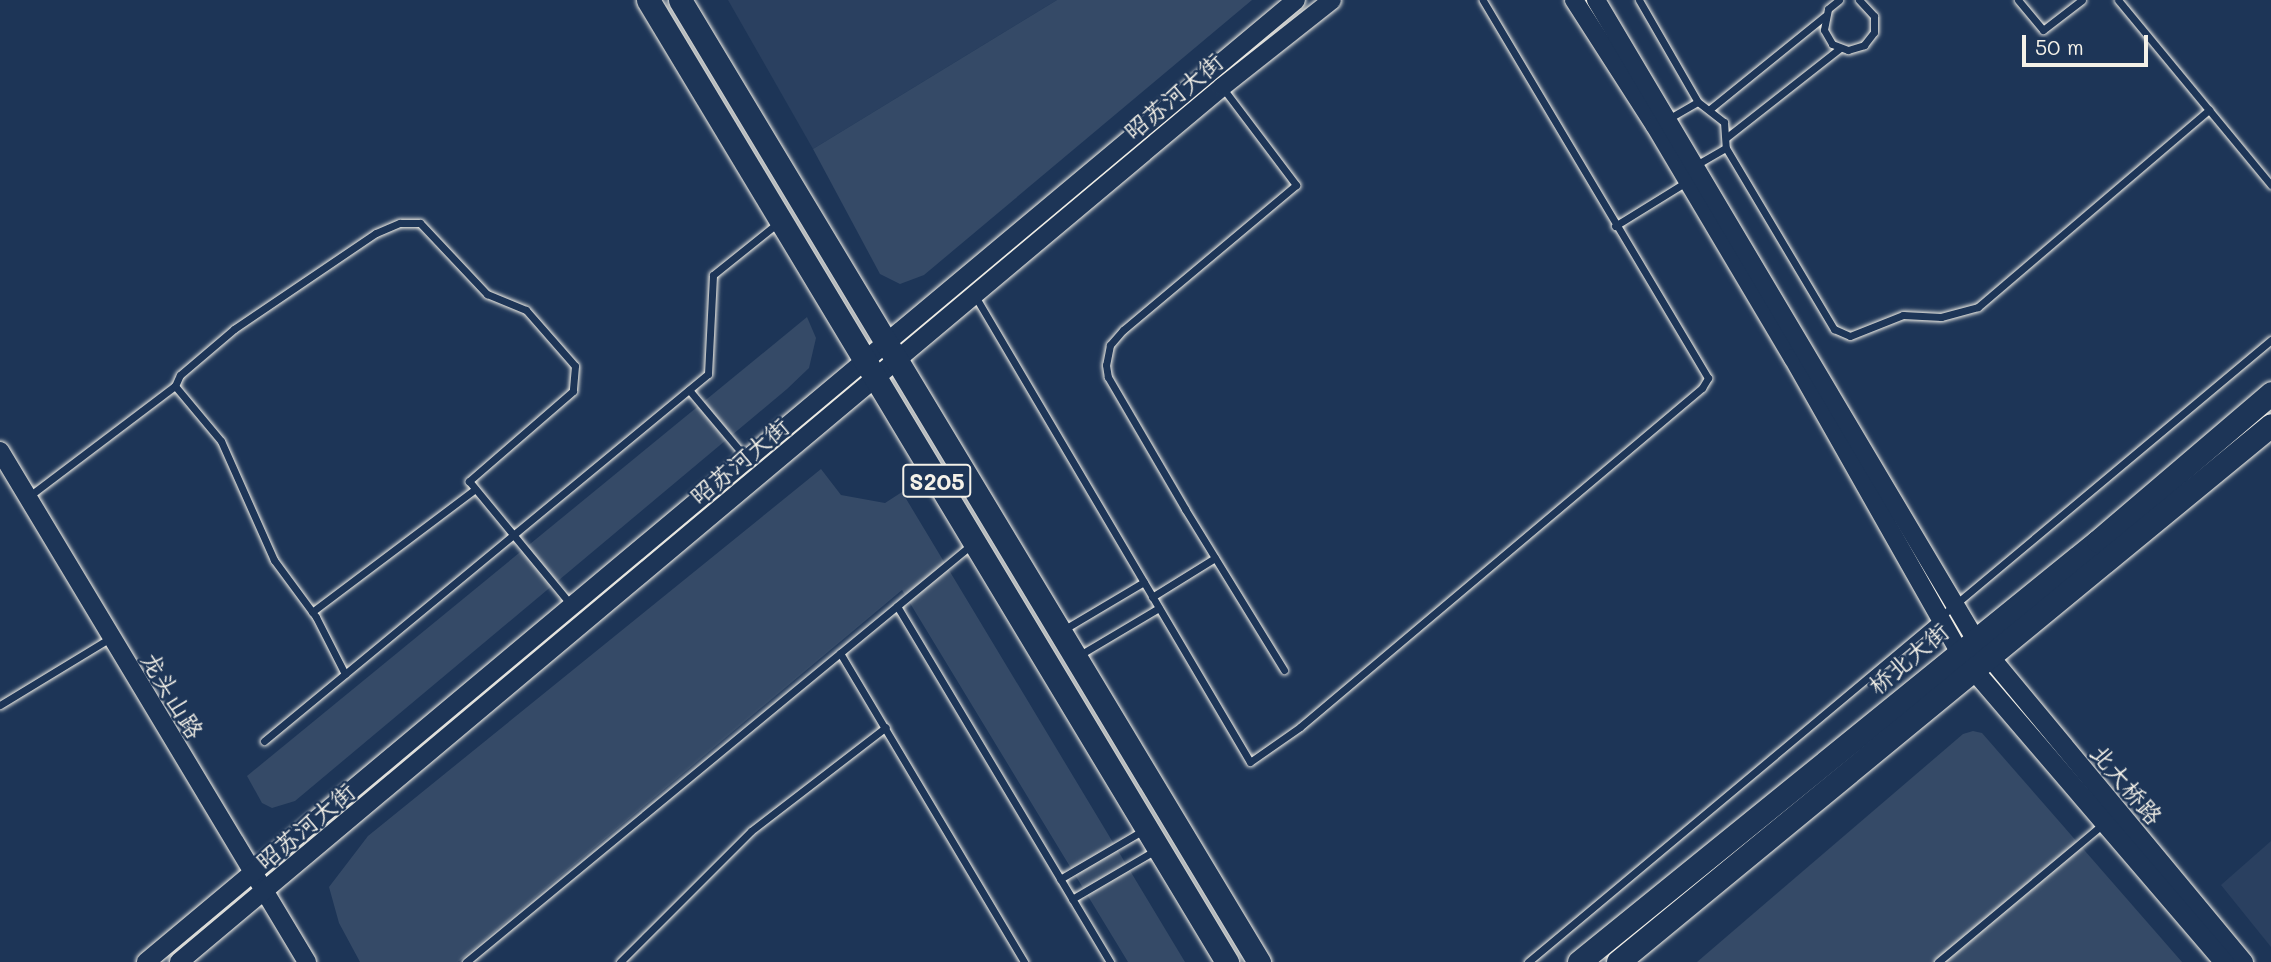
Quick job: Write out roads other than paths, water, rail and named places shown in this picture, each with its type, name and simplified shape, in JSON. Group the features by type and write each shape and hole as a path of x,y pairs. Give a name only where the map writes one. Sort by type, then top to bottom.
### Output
{"main road":[{"name":"S205","path":"648,0 1227,962"},
{"name":"S205","path":"680,0 1259,962"},
{"name":"桥北大街","path":"1579,962 1966,644 2098,541 2271,393"},
{"name":"桥北大街","path":"1618,962 2271,425"},
{"name":"北大桥路","path":"1966,644 2113,816 2243,962"},
{"name":"北大桥路","path":"2113,816 2224,962"}],"street":[{"name":"昭苏河大街","path":"179,962 265,892 891,353 1296,0"},
{"name":"昭苏河大街","path":"891,353 975,295 1222,87 1332,0"},
{"path":"1574,0 1662,122"},
{"path":"1596,0 1689,173 1940,618 1966,644"},
{"path":"1689,173 1958,604 1966,644"},
{"name":"昭苏河大街","path":"146,962 747,460 871,370"},
{"name":"龙头山路","path":"0,451 307,962"}],"lane":[{"path":"975,295 1250,762 1356,680 1702,388 1708,378 1615,226 1483,0"},
{"path":"1639,0 1698,102 1724,122 1726,148 1834,328 1850,336 1903,315 1941,317 1978,307 2209,110"},
{"path":"1825,16 1827,37 1840,48 1856,49 1874,32 1874,16 1859,0"},
{"path":"2018,0 2043,30 2082,0"},
{"path":"2118,0 2271,185"},
{"path":"1710,109 1825,16 1834,1"},
{"path":"1727,137 1840,48"},
{"path":"1222,87 1296,186 1122,330 1110,345 1106,365 1108,377 1284,670"},
{"path":"1662,122 1698,102"},
{"path":"1615,226 1726,148"},
{"path":"264,741 708,374 713,275 781,221"},
{"path":"27,497 175,386 180,375 234,328 376,233 400,223 420,223 487,295 526,310 575,366 573,391 468,481 572,606"},
{"path":"1528,962 2271,340"},
{"path":"175,386 220,441 274,560 312,612 345,674"},
{"path":"689,390 747,460"},
{"path":"312,612 475,489"},
{"path":"466,962 974,542"},
{"path":"1152,597 1215,558"},
{"path":"1060,632 1144,582"},
{"path":"897,606 1110,962"},
{"path":"1075,658 1159,608"},
{"path":"0,705 110,638"},
{"path":"840,653 1024,962"},
{"path":"620,962 751,831 886,727"},
{"path":"1938,962 2113,816"},
{"path":"1060,879 1147,829"},
{"path":"1072,899 1159,849"}]}
